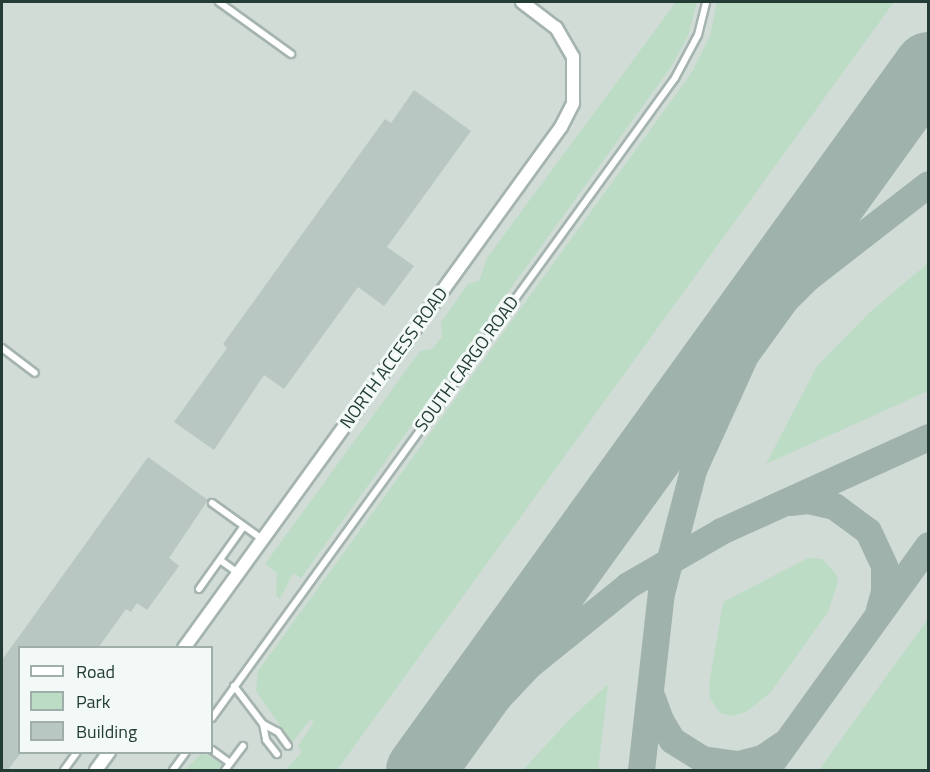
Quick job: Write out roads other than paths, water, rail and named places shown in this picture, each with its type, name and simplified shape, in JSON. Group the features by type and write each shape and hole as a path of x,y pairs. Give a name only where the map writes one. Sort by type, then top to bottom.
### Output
{"street":[{"name":"NORTH ACCESS ROAD","path":"185,646 561,127 573,103 573,57 556,28 522,2"},
{"path":"96,771 108,754"}],"lane":[{"path":"219,2 291,54"},
{"name":"SOUTH CARGO ROAD","path":"213,717 675,78 698,35 706,2"},
{"path":"2,348 35,373"},
{"path":"212,503 263,539"},
{"path":"199,589 244,526"},
{"path":"220,560 238,573"},
{"path":"234,686 264,723 278,732 288,746"},
{"path":"264,723 266,740 277,754"},
{"path":"225,771 243,746"},
{"path":"213,751 230,763"},
{"path":"64,771 76,754"},
{"path":"174,771 185,754"}]}
